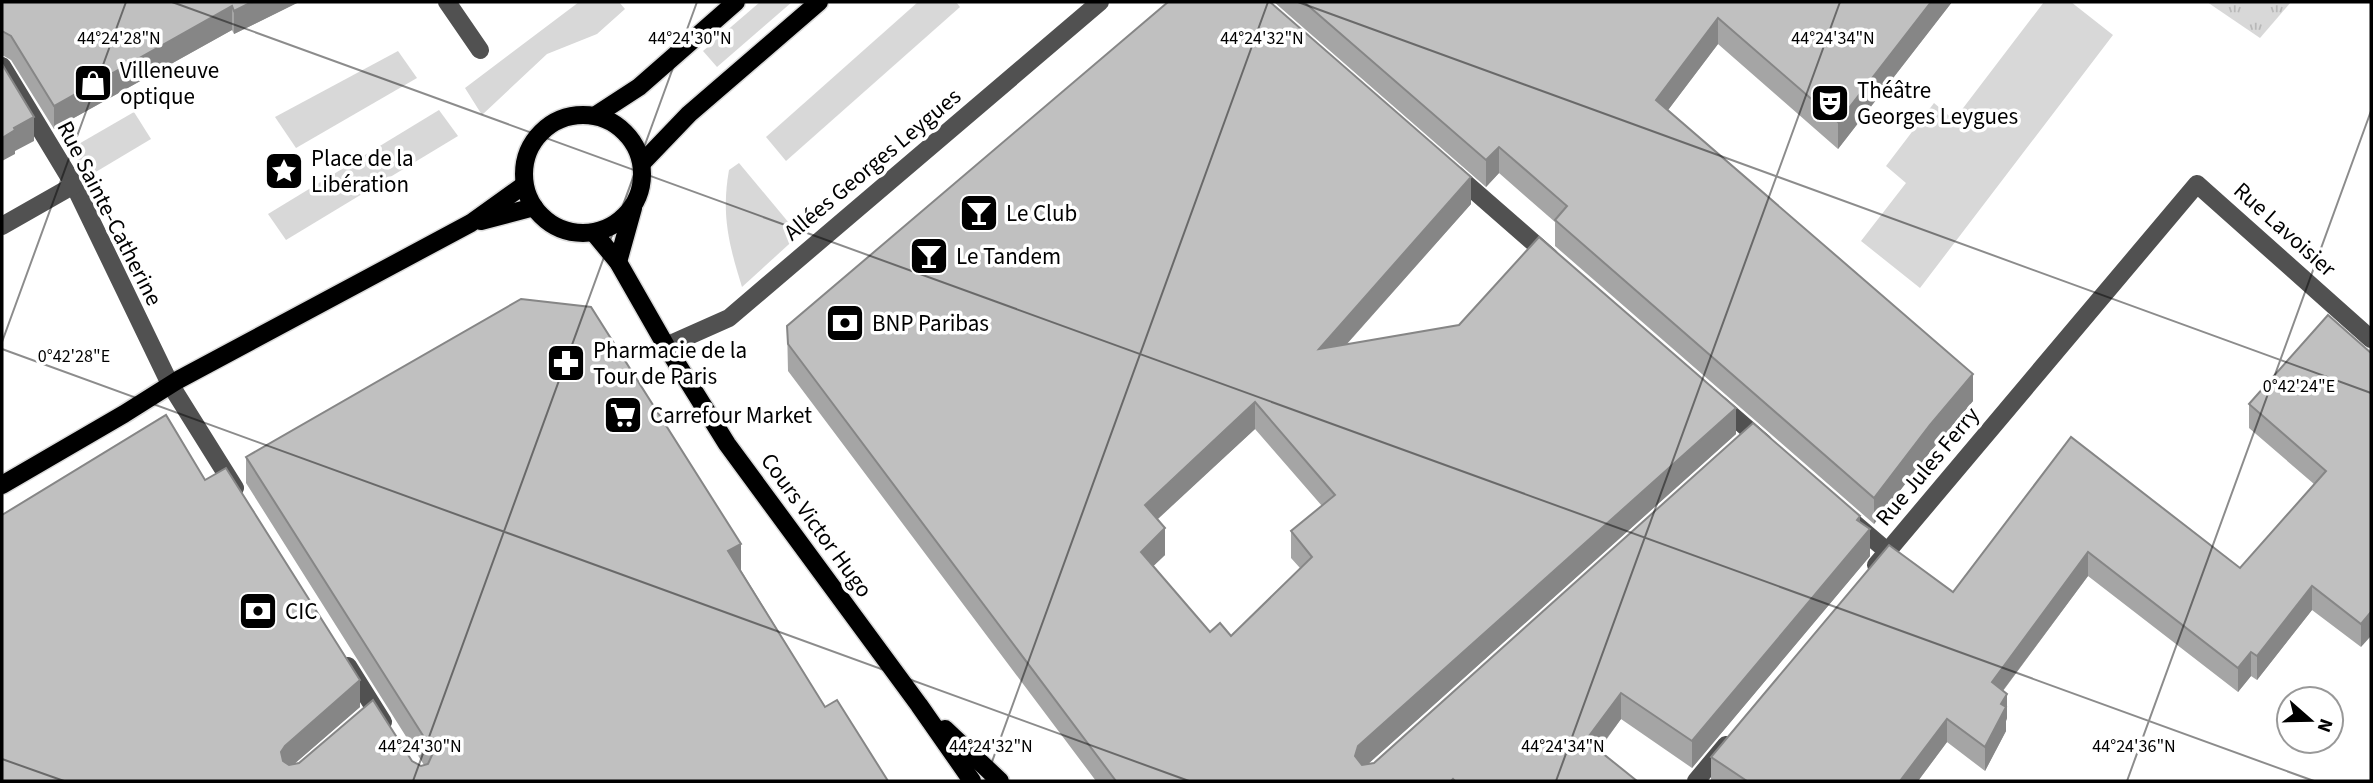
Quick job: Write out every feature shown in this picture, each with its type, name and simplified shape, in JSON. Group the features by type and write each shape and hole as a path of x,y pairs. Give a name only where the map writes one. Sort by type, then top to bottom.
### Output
{"main road":[{"path":"596,115 639,87 736,2"},
{"path":"642,163 689,114 819,2"},
{"path":"618,262 633,208 642,187 642,163 634,141 617,124 596,115 572,115 551,124 534,141 524,162 524,185 534,207 549,223 570,233 594,233 616,224 633,208"},
{"path":"2,485 174,382 471,223 524,185"},
{"path":"471,223 534,207"},
{"name":"Cours Victor Hugo","path":"594,233 618,262 727,444 919,705 971,781"},
{"name":"Cours Victor Hugo","path":"919,705 1000,781"}],"street":[{"path":"447,2 480,50"},
{"name":"Allées Georges Leygues","path":"666,346 729,318 1100,2"},
{"name":"Rue Sainte-Catherine","path":"2,66 74,185 174,382 242,499"},
{"path":"1436,158 1563,268"},
{"name":"Rue Lavoisier","path":"2197,184 2371,340"},
{"name":"Rue Jules Ferry","path":"1861,583 2197,184"},
{"path":"2,226 74,185"},
{"path":"1711,397 1748,438 1774,452"},
{"path":"1836,506 1887,551"},
{"path":"338,651 370,714 395,740"},
{"path":"1696,781 1740,729"}],"green space":[{"path":"579,2 619,2 625,9 597,34 547,54 482,115 465,88"},
{"path":"760,2 792,2 717,67 703,51"},
{"path":"918,2 956,2 960,7 786,161 766,137"},
{"path":"2044,2 2071,2 2113,35 1920,288 1861,241 1906,183 1886,166 1934,103 1954,120"},
{"path":"2207,2 2291,2 2260,38"},
{"path":"398,51 417,78 296,148 275,117"},
{"path":"439,110 458,136 286,240 268,214"},
{"path":"134,112 151,139 89,176 70,149"},
{"path":"739,163 799,235 742,287 726,216 729,170"}],"building":[{"path":"2,2 252,2 234,11 232,6 54,106 11,36 2,31"},
{"path":"1168,2 1270,2 1471,177 1319,349 1459,325 1539,237 1736,408 1358,746 1355,756 1362,765 1374,763 1753,423 1860,516 1857,520 1870,529 1692,741 1621,693 1586,740 1637,781 1116,781 788,344 787,326","holes":["1255,402 1335,495 1291,531 1312,557 1231,636 1220,623 1210,632 1141,552 1165,528 1145,505"]},
{"path":"1304,2 1931,2 1838,122 1718,18 1656,100 1973,374 1874,498 1555,220 1567,206 1499,147 1486,160"},
{"path":"2,64 34,117 2,138"},
{"path":"521,299 591,307 741,544 728,551 825,707 837,700 888,781 2,781 2,515 166,415 205,480 226,468 360,680 285,746 281,752 283,761 289,765 299,763 373,700 412,761 421,766 428,764 432,755 431,748 246,457"},
{"path":"2328,315 2371,353 2371,612 2361,624 2312,586 2257,656 2251,652 2238,668 2088,552 1992,682 2007,694 2001,704 2006,707 1985,747 1947,719 1900,781 1747,781 1711,757 1889,545 1953,592 2071,437 2240,568 2326,471 2249,404"}],"place":[{"name":"Villeneuve optique","path":"93,83"},
{"name":"Théâtre Georges Leygues","path":"1830,103"},
{"name":"Place de la Libération","path":"284,171"},
{"name":"Le Club","path":"979,213"},
{"name":"Le Tandem","path":"929,256"},
{"name":"BNP Paribas","path":"845,323"},
{"name":"Pharmacie de la Tour de Paris","path":"566,363"},
{"name":"Carrefour Market","path":"623,415"},
{"name":"CIC","path":"258,611"}]}
